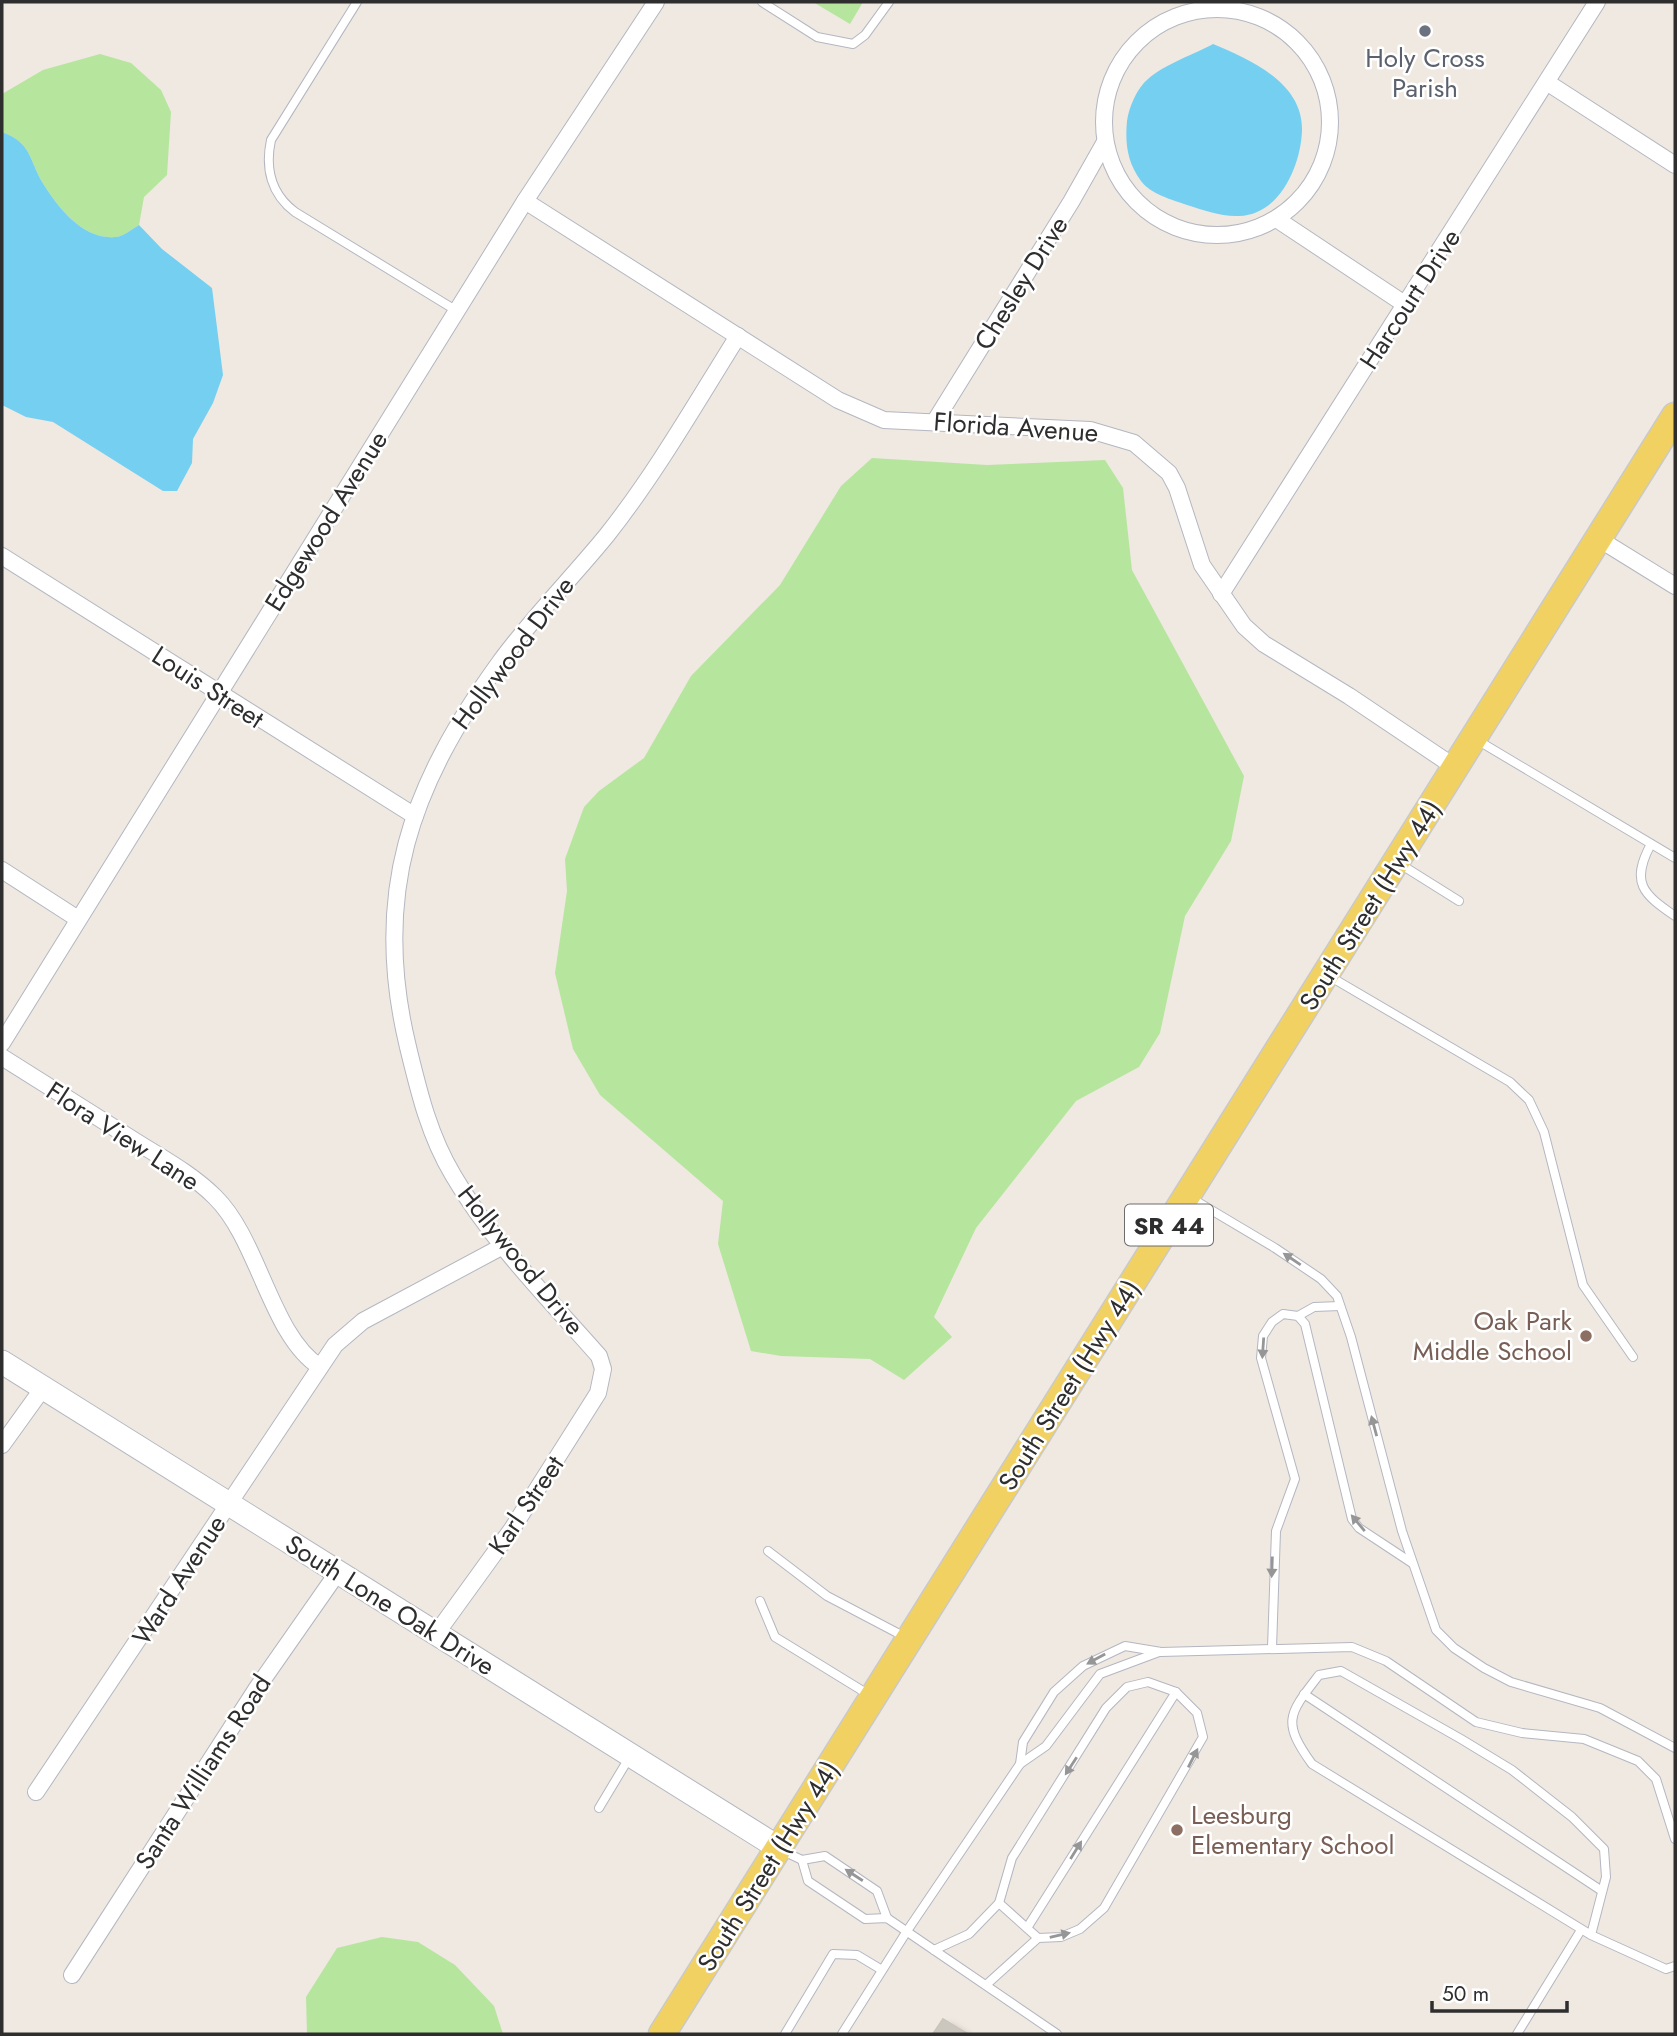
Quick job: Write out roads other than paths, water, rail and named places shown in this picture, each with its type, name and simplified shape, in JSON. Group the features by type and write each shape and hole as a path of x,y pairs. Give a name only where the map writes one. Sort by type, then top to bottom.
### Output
{"main road":[{"name":"South Street (Hwy 44)","path":"663,2034 790,1854 873,1698 1675,416"}],"street":[{"name":"Edgewood Avenue","path":"2,1043 525,201 656,2"},
{"name":"Harcourt Drive","path":"1222,594 1597,2"},
{"path":"1205,9 1229,10 1272,26 1303,50 1325,86 1331,110 1332,131 1321,172 1296,206 1278,220 1258,229 1220,235 1197,233 1175,226 1133,196 1119,177 1105,142 1103,105 1109,82 1129,47 1146,31 1182,13 1205,9"},
{"path":"1548,83 1675,165"},
{"name":"Chesley Drive","path":"935,421 1105,142"},
{"name":"Florida Avenue","path":"525,201 838,400 884,420 1090,430 1134,443 1170,473 1177,488 1193,545 1244,626 1264,644 1349,696 1456,768"},
{"path":"1278,220 1406,305"},
{"name":"Hollywood Drive","path":"603,1369 599,1356 503,1246 471,1203 434,1140 402,1021 394,978 392,935 402,859 415,816 440,754 485,684 630,504 738,336"},
{"path":"1599,539 1675,586"},
{"name":"Louis Street","path":"2,556 415,816"},
{"path":"2,870 78,919"},
{"name":"Flora View Lane","path":"2,1057 183,1171 215,1197 250,1249 300,1350 320,1367"},
{"name":"Ward Avenue","path":"36,1791 335,1345 363,1321 503,1246"},
{"name":"South Lone Oak Drive","path":"2,1362 790,1854"},
{"name":"Karl Street","path":"436,1634 546,1476 598,1392 603,1369"},
{"path":"2,1445 43,1388"},
{"name":"Santa Williams Road","path":"72,1975 250,1699 338,1572"}],"lane":[{"path":"356,2 271,140 268,156 271,177 279,196 295,212 457,311"},
{"path":"762,2 817,37 853,44 865,35 890,2"},
{"path":"1475,738 1675,858"},
{"path":"1651,844 1643,859 1641,883 1647,897 1675,916"},
{"path":"1397,863 1460,901"},
{"path":"1327,974 1510,1083 1529,1100 1544,1132 1583,1285 1633,1357"},
{"path":"1188,1196 1321,1279 1337,1296 1412,1563 1436,1630 1454,1647 1511,1682 1600,1708 1675,1748"},
{"path":"1272,1648 1276,1531 1295,1479 1261,1358 1263,1336 1272,1322 1283,1314 1298,1316 1314,1307 1340,1306"},
{"path":"1298,1316 1305,1324 1352,1520 1359,1528 1412,1563"},
{"path":"768,1551 827,1596 910,1639"},
{"path":"760,1601 775,1637 873,1698"},
{"path":"1020,1764 1023,1741 1054,1692 1083,1666 1125,1646 1161,1652 1352,1647 1386,1661 1476,1722 1522,1733 1584,1739 1638,1761 1656,1779 1675,1839"},
{"path":"842,2034 907,1931 1020,1764 1046,1746 1100,1674 1161,1652"},
{"path":"1591,1936 1606,1877 1604,1849 1572,1817 1512,1770 1341,1671 1319,1675 1293,1709 1293,1738 1312,1764 1591,1936 1666,1969 1675,1966"},
{"path":"934,1950 969,1934 999,1903 1012,1857 1106,1708 1126,1687 1148,1682 1176,1692 1197,1713 1203,1738 1186,1772 1104,1908 1080,1929 1061,1937 1038,1938 986,1985"},
{"path":"1027,1928 1176,1692"},
{"path":"1304,1695 1602,1891"},
{"path":"599,1808 631,1756"},
{"path":"790,1854 825,1856 877,1891 887,1918"},
{"path":"790,1854 808,1881 865,1919 887,1918 1057,2034"},
{"path":"999,1903 1038,1938"},
{"path":"1517,2034 1581,1930"},
{"path":"785,2034 833,1954 857,1955 882,1970"}],"water":[{"path":"1213,44 1272,75 1294,99 1300,113 1301,144 1286,186 1266,207 1239,216 1219,214 1156,193 1141,181 1128,152 1127,121 1140,87 1162,69"},
{"path":"2,132 20,142 50,194 65,213 83,228 104,237 118,237 139,225 162,249 212,288 223,375 213,403 193,439 192,463 177,491 163,491 53,422 26,417 2,405"}],"place":[{"name":"Holy Cross Parish","path":"1425,31"},
{"name":"Oak Park Middle School","path":"1586,1336"},
{"name":"Leesburg Elementary School","path":"1177,1830"}]}
